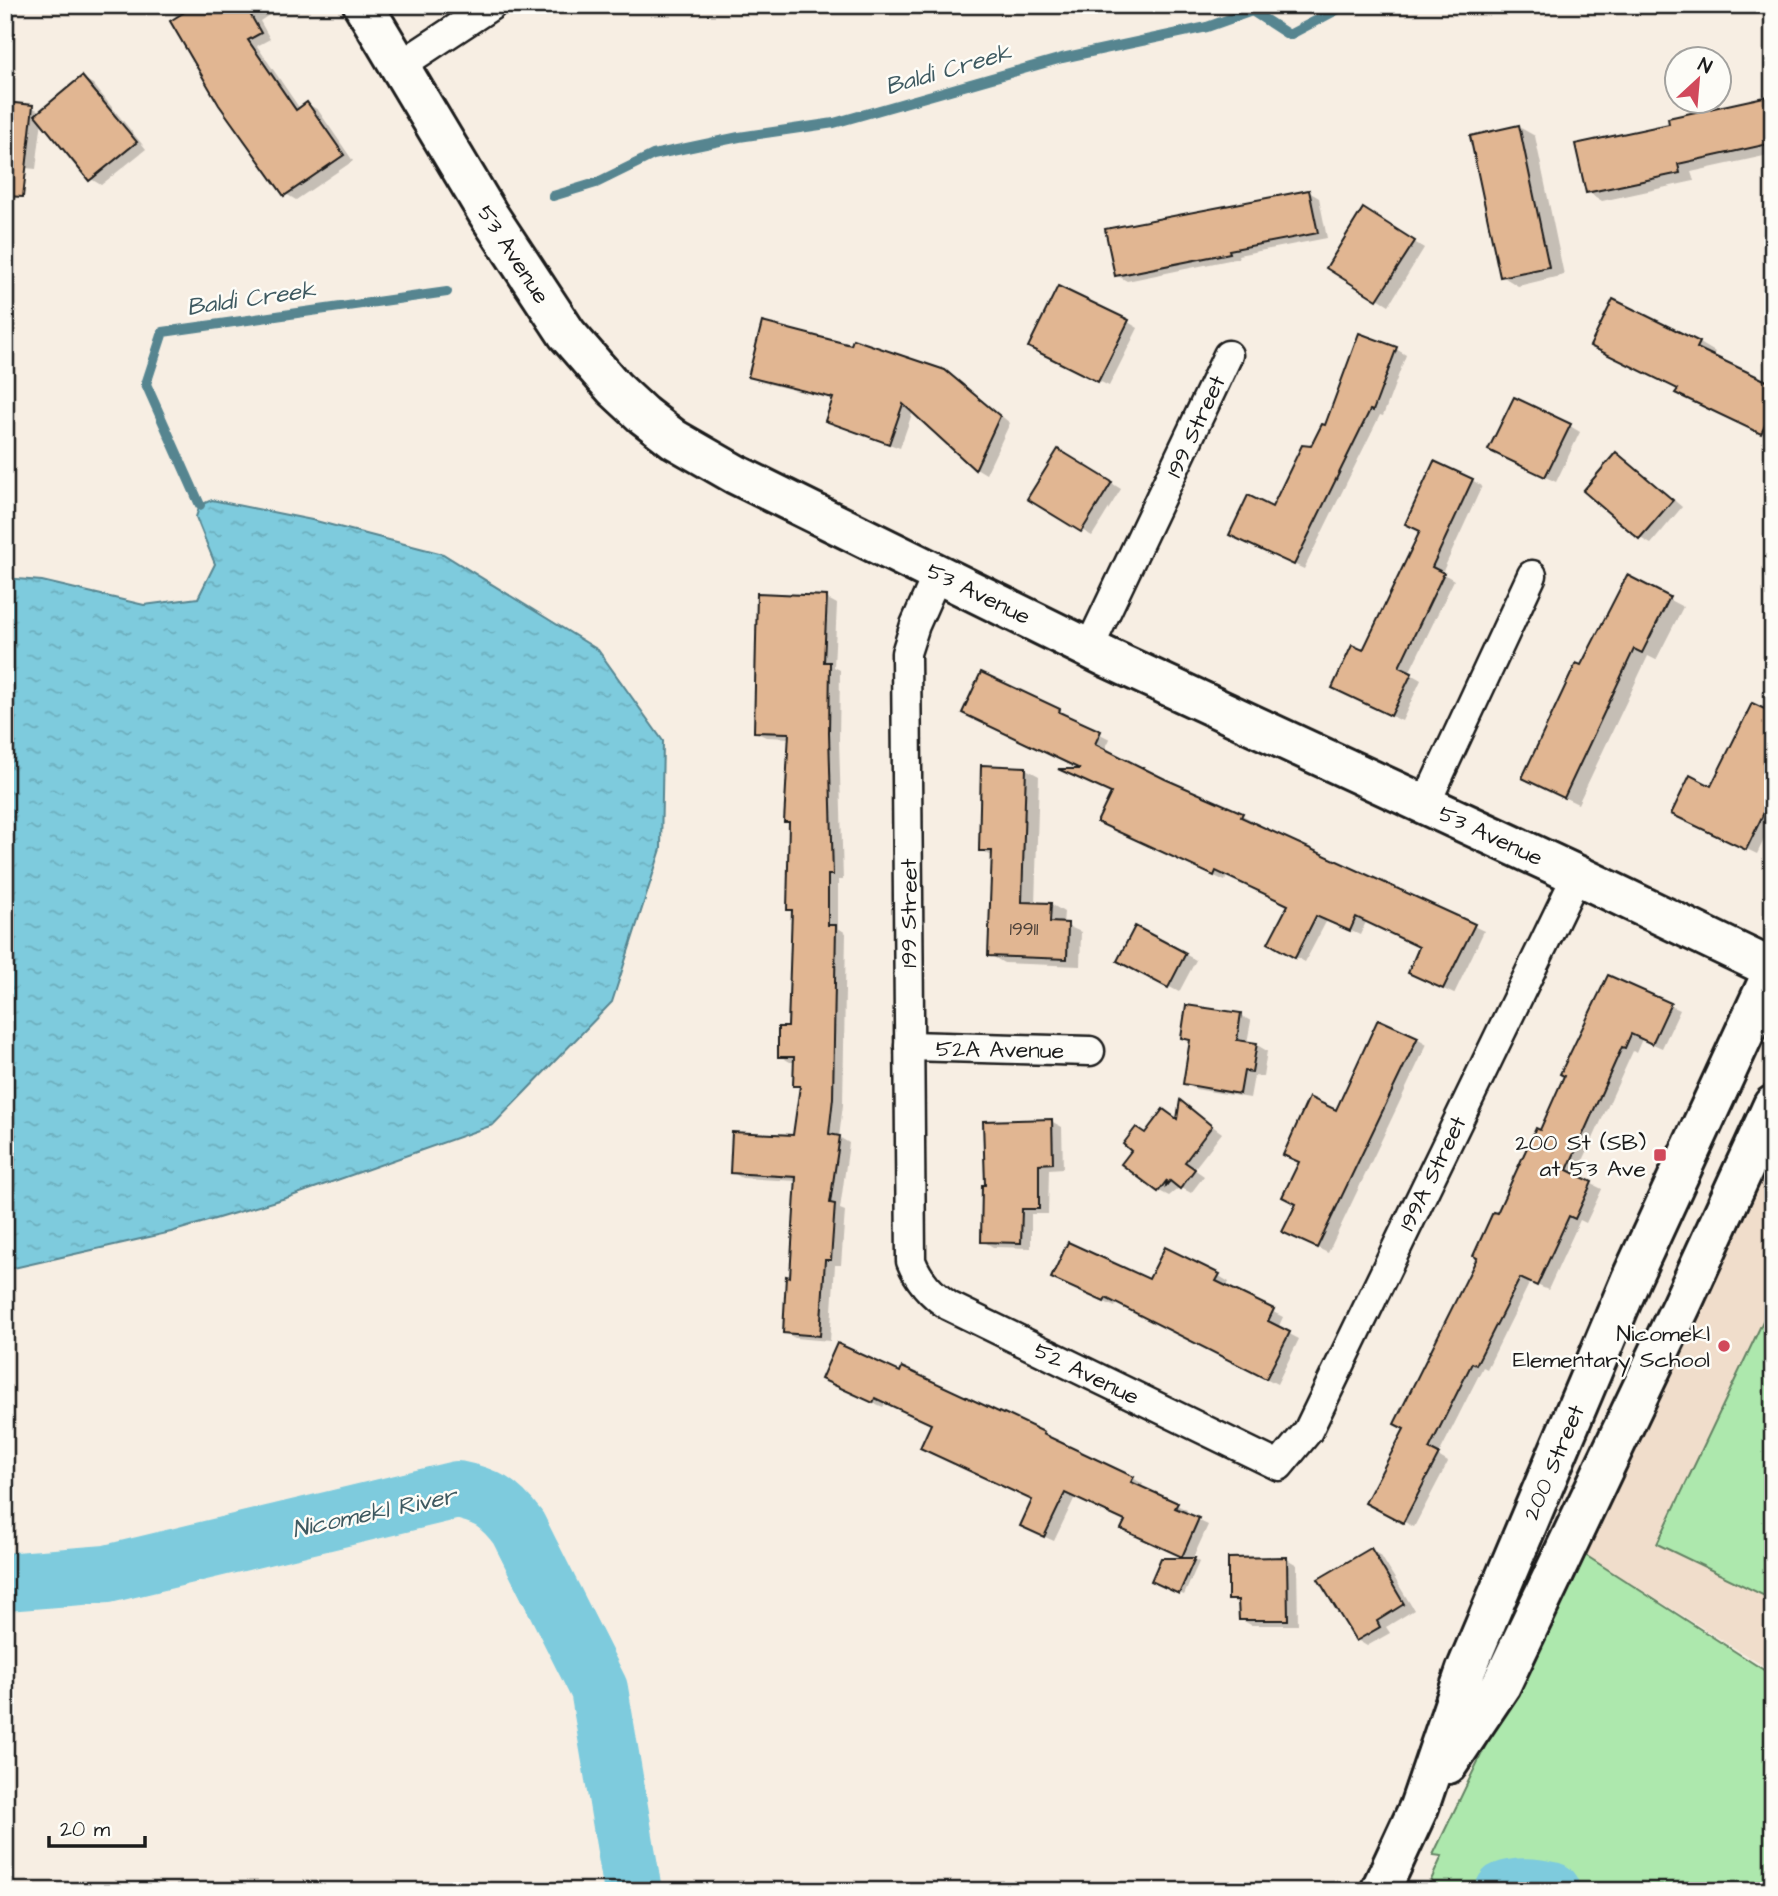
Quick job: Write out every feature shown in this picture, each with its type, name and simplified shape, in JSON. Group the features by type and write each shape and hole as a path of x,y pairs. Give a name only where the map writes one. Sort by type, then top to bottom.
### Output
{"main road":[{"name":"53 Avenue","path":"363,5 509,247 567,334 614,388 643,415 704,457 1089,648 1577,875 1773,970"},
{"name":"200 Street","path":"1380,1891 1419,1807 1466,1670 1636,1266 1773,970"},
{"name":"200 Street","path":"1419,1807 1501,1685 1773,1105"}],"street":[{"path":"401,65 492,5"},
{"name":"199 Street","path":"1089,648 1228,355"},
{"name":"199 Street","path":"911,1261 906,653 912,632 938,573"},
{"path":"1425,804 1532,575"},
{"name":"199A Street","path":"1279,1466 1308,1431 1577,875"},
{"name":"52A Avenue","path":"909,1046 1090,1051"},
{"name":"52 Avenue","path":"911,1261 916,1275 925,1287 949,1306 1279,1466"}],"shaded area":[{"name":"Nicomekl Elementary School","path":"1773,1141 1773,1672 1579,1551"}],"green space":[{"path":"1773,1300 1773,1600 1657,1544"},
{"path":"1579,1551 1773,1676 1773,1891 1426,1891 1442,1856 1433,1855"}],"water":[{"path":"212,500 312,520 443,554 598,650 663,741 661,849 612,1002 493,1125 289,1197 171,1232 5,1270 5,578 42,581 144,605 198,598 215,564 196,517 200,505"}],"building":[{"path":"196,5 245,5 261,33 248,40 296,110 307,102 344,155 284,196 219,105 170,21"},
{"path":"82,76 137,142 89,181 35,115"},
{"path":"1773,95 1773,143 1678,164 1680,173 1586,193 1575,144 1669,124 1668,118 1677,116 1732,116 1732,104"},
{"path":"5,102 33,105 23,197 5,196"},
{"path":"1519,125 1549,267 1500,277 1470,136"},
{"path":"1309,190 1318,233 1115,276 1105,229"},
{"path":"1363,208 1415,241 1377,300 1326,268"},
{"path":"1058,286 1129,320 1098,382 1028,347"},
{"path":"1613,299 1700,342 1697,348 1773,384 1773,408 1761,434 1675,393 1678,389 1590,346"},
{"path":"762,322 851,345 853,339 945,370 1000,416 975,470 903,404 889,444 825,421 833,398 748,377"},
{"path":"1359,333 1397,347 1373,411 1370,410 1294,565 1229,535 1248,495 1272,507 1302,445 1311,446 1322,424 1325,425"},
{"path":"1514,397 1571,424 1545,477 1488,450"},
{"path":"1058,449 1112,482 1081,532 1027,499"},
{"path":"1616,452 1673,500 1639,539 1583,491"},
{"path":"1434,461 1473,479 1432,567 1444,573 1399,667 1412,673 1391,716 1332,688 1352,645 1363,650 1420,531 1405,524"},
{"path":"1627,575 1670,597 1642,653 1634,649 1564,798 1522,778 1576,663 1581,665"},
{"path":"757,593 827,596 824,662 830,662 833,875 828,875 828,925 836,925 833,1098 829,1134 840,1136 830,1203 835,1204 831,1260 825,1260 820,1336 783,1333 786,1276 790,1277 796,1177 730,1173 732,1132 793,1135 800,1086 793,1086 794,1057 778,1057 778,1027 788,1027 792,910 787,910 789,822 784,822 789,733 754,732"},
{"path":"981,672 1101,731 1095,744 1165,779 1243,813 1241,817 1475,924 1443,989 1408,973 1419,947 1356,917 1350,931 1316,916 1295,958 1268,943 1288,905 1216,871 1214,876 1097,822 1111,793 1058,769 1080,769 962,713"},
{"path":"1752,703 1773,713 1773,794 1746,850 1671,814 1690,775 1711,786"},
{"path":"981,765 1026,767 1022,902 1051,903 1050,922 1068,923 1067,959 988,956 992,851 979,851"},
{"path":"1135,926 1186,953 1168,988 1117,961"},
{"path":"1608,975 1671,1003 1652,1044 1631,1034 1625,1048 1622,1047 1567,1170 1592,1182 1575,1219 1569,1216 1537,1286 1520,1278 1476,1365 1472,1363 1429,1449 1439,1454 1403,1523 1365,1503 1404,1429 1394,1424 1477,1258 1473,1256 1493,1212 1497,1213 1536,1128 1540,1130 1564,1076 1560,1074"},
{"path":"1186,1005 1241,1013 1237,1040 1257,1043 1252,1072 1244,1071 1240,1094 1183,1084 1190,1040 1181,1038"},
{"path":"1378,1019 1418,1037 1317,1248 1282,1232 1296,1204 1282,1197 1299,1162 1283,1155 1309,1097 1336,1110"},
{"path":"1180,1100 1212,1126 1185,1162 1195,1169 1180,1189 1170,1181 1166,1186 1167,1180 1158,1192 1121,1164 1131,1151 1123,1144 1136,1127 1145,1133 1163,1109 1177,1119"},
{"path":"1052,1119 1053,1163 1039,1164 1039,1209 1022,1209 1021,1243 981,1242 982,1185 985,1185 983,1121"},
{"path":"1068,1242 1149,1279 1165,1247 1220,1274 1216,1281 1274,1309 1268,1321 1290,1332 1266,1379 1106,1298 1104,1302 1051,1278"},
{"path":"837,1343 900,1372 902,1367 1004,1413 1134,1477 1131,1482 1178,1503 1175,1508 1199,1518 1182,1557 1121,1529 1125,1521 1065,1493 1044,1537 1020,1526 1032,1500 920,1448 931,1424 875,1398 873,1403 821,1379"},
{"path":"1371,1548 1404,1604 1377,1621 1380,1627 1356,1641 1318,1579"},
{"path":"1287,1557 1288,1620 1239,1620 1238,1600 1228,1600 1228,1558"},
{"path":"1161,1558 1195,1558 1179,1594 1151,1581"}],"waterway":[{"name":"Baldi Creek","path":"553,196 596,183 653,155 739,137 834,123 1062,58 1207,27 1252,11 1289,35 1346,5"},
{"name":"Baldi Creek","path":"200,505 146,384 163,332 447,292"},
{"name":"Nicomekl River","path":"5,1582 107,1574 457,1490 484,1498 505,1512 518,1528 599,1689 633,1891"},
{"name":"Nicomekl River","path":"1504,1891 1528,1887 1552,1891"}],"place":[{"name":"200 St (SB) at 53 Ave","path":"1660,1155"},
{"name":"Nicomekl Elementary School","path":"1724,1346"}]}
